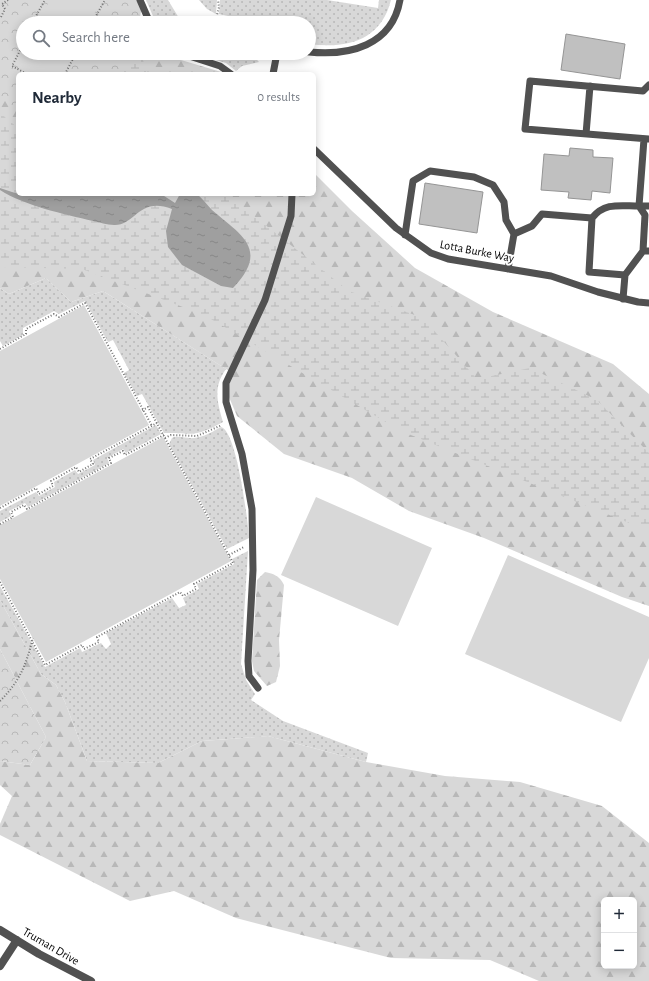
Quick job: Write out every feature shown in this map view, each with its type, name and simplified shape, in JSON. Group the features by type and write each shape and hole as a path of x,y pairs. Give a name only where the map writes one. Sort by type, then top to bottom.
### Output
{"street":[{"name":"Truman Drive","path":"0,930 91,981"},
{"path":"0,966 17,940"}],"lane":[{"path":"140,0 147,16"},
{"path":"316,52 348,52 369,44 380,36 391,23 397,12 400,0"},
{"path":"202,60 220,66 228,72"},
{"path":"273,72 276,60"},
{"path":"623,298 626,275 646,251 645,215 639,206 646,139 525,129 530,81 643,91 649,85"},
{"path":"586,134 590,86"},
{"name":"Lotta Burke Way","path":"316,151 405,235 436,256 551,276 598,292 649,302"},
{"path":"405,235 413,181 430,171 474,177 493,186 504,202 506,220 514,234 508,269"},
{"path":"258,688 249,676 248,661 254,542 252,509 242,454 230,420 226,402 226,383 268,293 291,216 292,196"},
{"path":"626,275 588,272 592,218 598,210 611,206 649,206"},
{"path":"514,234 532,226 542,214 592,218"}],"path":[{"path":"1,17 5,9 1,3 8,0"},
{"path":"36,16 45,0"},
{"path":"96,16 105,0"},
{"path":"217,16 219,7 218,0"},
{"path":"16,58 12,66 23,72"},
{"path":"66,72 72,60"},
{"path":"0,349 26,334 26,330 54,314 59,317 85,303 152,426"},
{"path":"0,582 45,665 82,645 84,649 99,642 97,637 180,592 183,596 196,588 194,584 233,563 148,407 142,410"},
{"path":"165,438 171,435 197,436 207,433 230,420"},
{"path":"0,508 36,488 39,494 53,486 51,481 76,467 79,472 93,464 90,459 157,423"},
{"path":"0,524 13,517 11,512 24,505 27,509 111,463 109,458 123,451 125,455 164,435"},
{"path":"229,555 254,542"},
{"path":"0,701 20,677 27,661 33,638"}],"green space":[{"path":"0,0 143,0 140,16 16,16 16,60 125,60 117,72 16,72 16,108 0,97"},
{"path":"50,0 99,0 100,2 93,16 41,16"},
{"path":"146,0 168,0 178,16 153,16"},
{"path":"199,0 217,0 216,14 207,9"},
{"path":"220,0 327,0 378,8 379,0 391,0 386,14 379,25 370,33 349,43 336,45 316,44 316,16 228,16 219,14"},
{"path":"19,60 69,60 63,72 27,72 20,66"},
{"path":"100,60 181,60 221,72 95,72"},
{"path":"132,60 143,60 146,72 121,72"},
{"path":"216,60 257,60 259,62 242,66 236,71 226,63"},
{"path":"0,84 16,97 16,196 316,196 316,175 352,211 415,268 493,312 613,364 649,394 649,606 622,597 484,538 409,511 352,478 284,454 237,416 226,390 229,371 103,291 71,302 46,278 9,294 0,288"},
{"path":"0,113 16,126 16,196 229,196 349,291 423,318 477,379 530,368 597,400 649,453 649,531 401,431 204,315 82,269 0,267"},
{"path":"46,278 71,302 103,291 226,369 219,382 217,395 223,422 194,434 164,433 142,394 137,396 124,373 129,370 113,340 108,342 85,301 59,314 54,311 23,328 23,335 3,346 0,341 0,288 9,294"},
{"path":"84,305 149,425 0,506 0,351"},
{"path":"156,425 161,434 126,453 123,449 107,458 109,463 28,507 25,503 9,511 11,516 0,522 0,511 36,492 39,496 55,487 54,482 75,470 78,474 95,465 93,460"},
{"path":"221,427 227,432 237,460 244,497 249,538 227,549 169,444 174,437 198,437 208,434"},
{"path":"163,437 231,561 46,662 0,579 0,525"},
{"path":"316,497 432,548 398,626 281,575"},
{"path":"248,551 241,664 246,680 255,694 251,700 283,721 368,753 366,762 268,736 202,741 158,763 87,761 65,702 56,685 41,674 0,600 0,586 45,667 80,648 82,652 101,643 106,649 111,644 106,633 172,598 179,608 186,605 183,598 199,589 197,584 234,564 232,559"},
{"path":"508,555 649,617 649,658 621,722 465,654"},
{"path":"265,572 281,579 284,585 279,640 280,666 276,682 267,686 254,671 252,661 257,580"},
{"path":"0,600 41,674 56,685 65,702 87,761 158,763 202,741 268,736 366,762 445,776 520,782 602,806 649,843 649,981 539,981 490,960 391,958 236,918 174,891 130,901 0,835 0,824 12,796 0,785 0,761 30,765 46,737 0,649"},
{"path":"0,649 46,737 30,765 0,761"}],"water":[{"path":"0,188 16,193 16,196 164,196 175,203 179,196 199,196 212,210 241,235 247,244 250,253 249,263 244,274 233,288 221,286 182,265 168,247 166,231 172,209 161,206 152,206 138,212 121,224 111,225 45,209 21,201 0,190"}],"building":[{"path":"566,34 625,44 620,79 561,70"},
{"path":"570,148 593,150 593,157 613,158 610,193 592,191 591,200 568,198 569,192 541,190 544,154 569,156"},
{"path":"425,183 483,192 477,233 419,224"}]}
